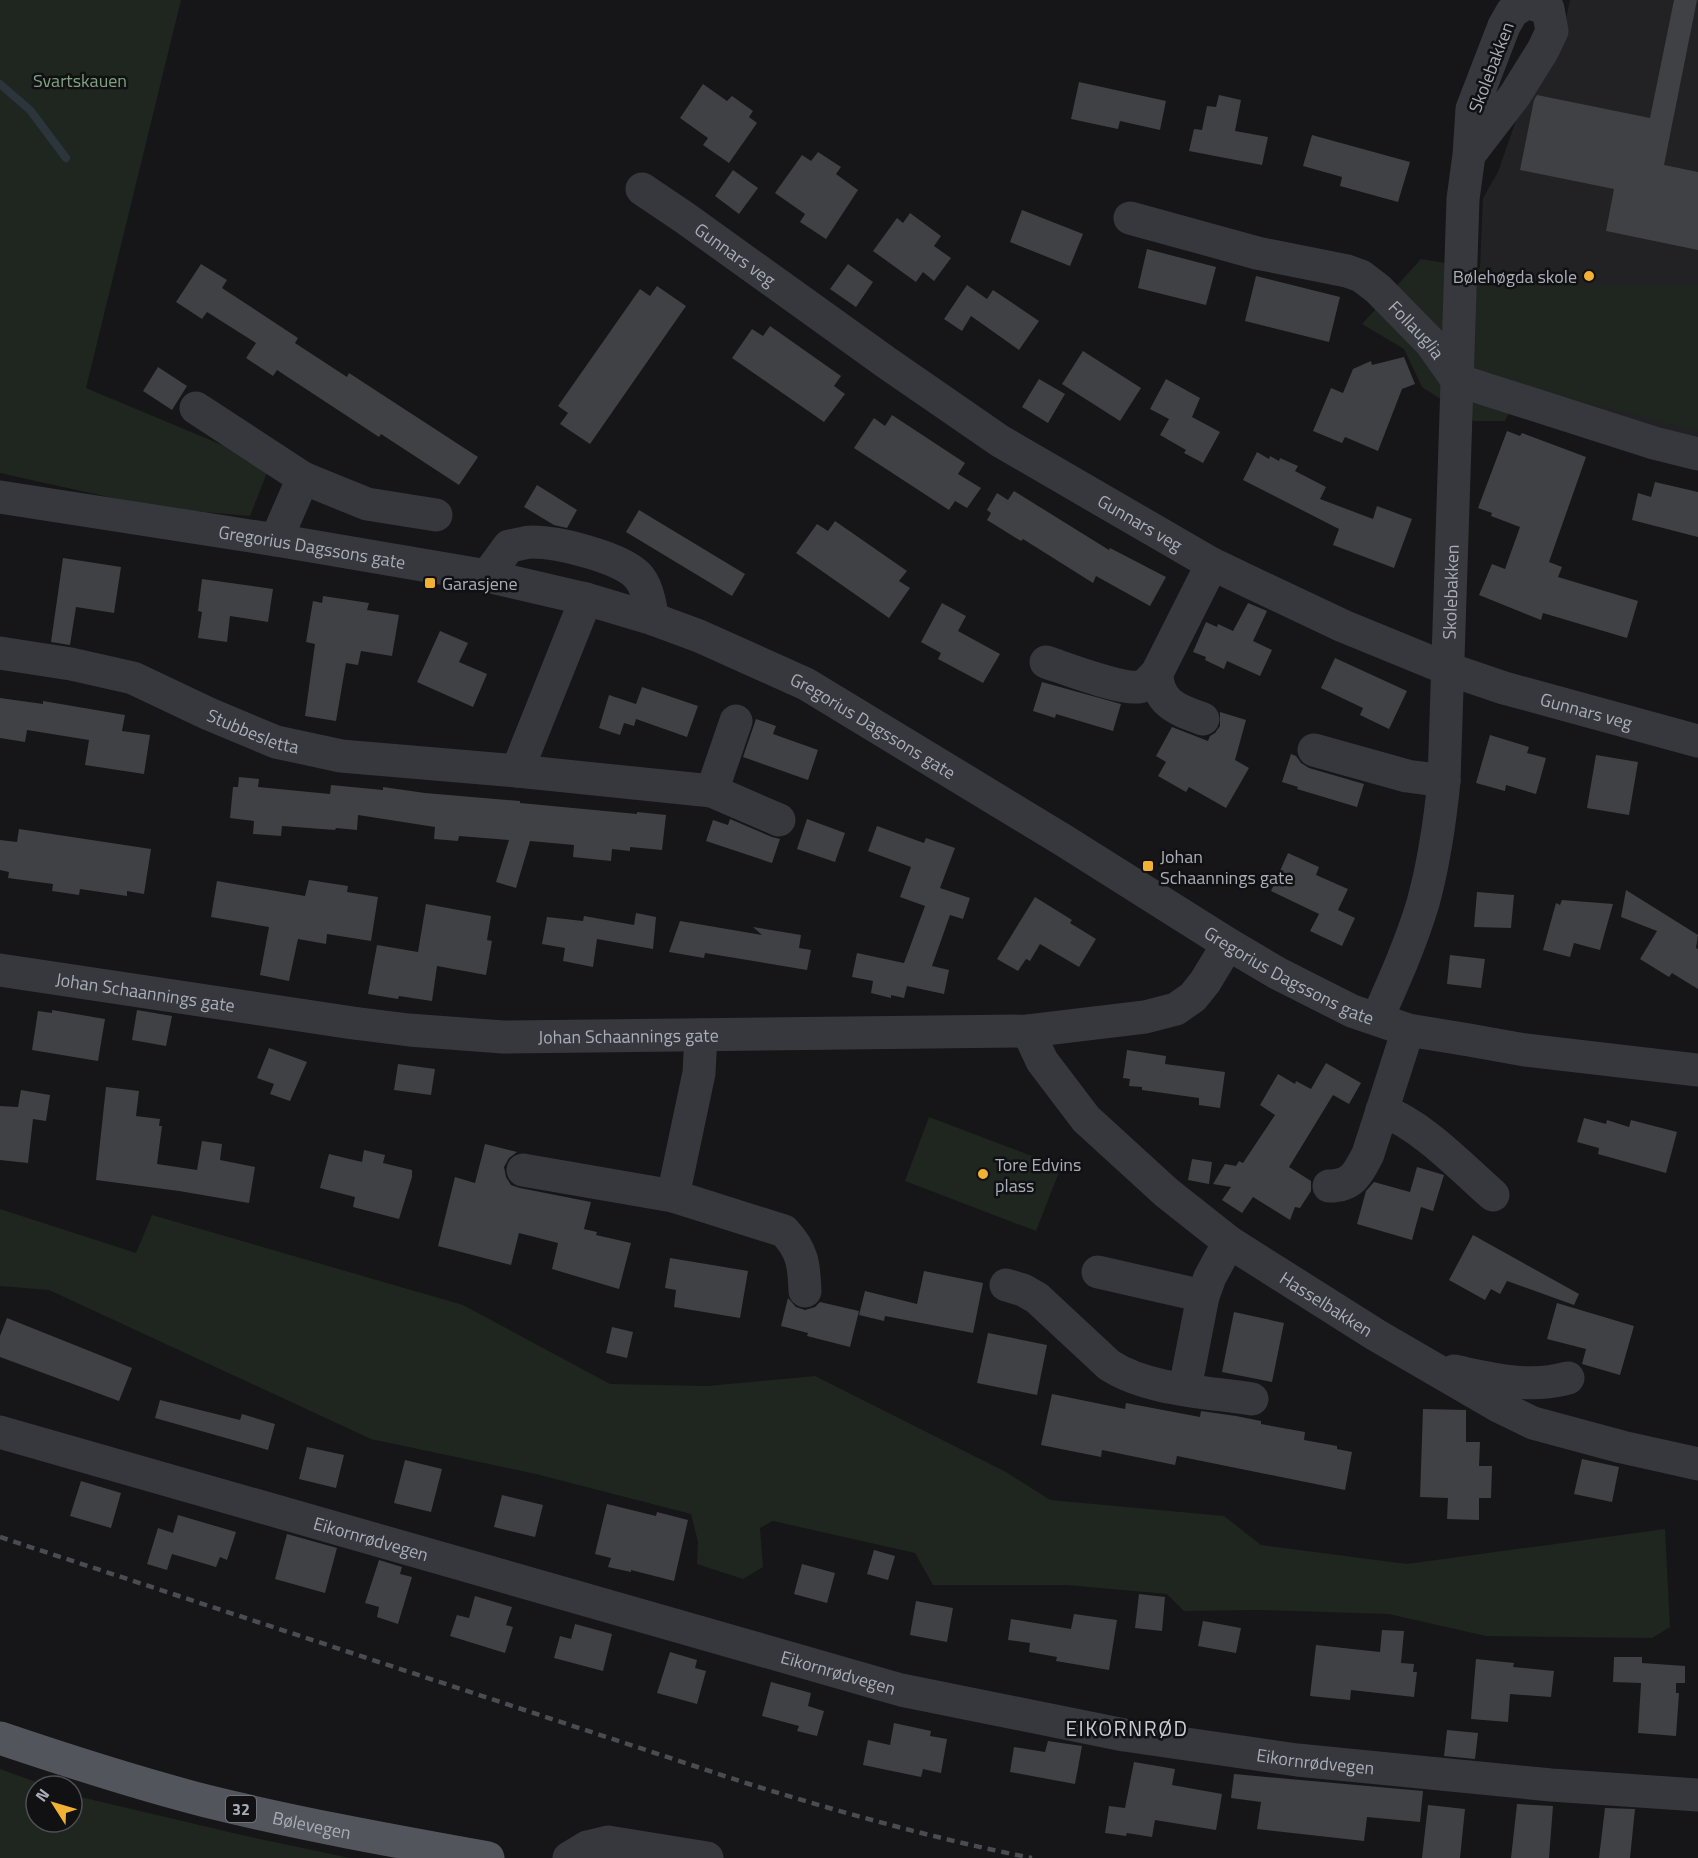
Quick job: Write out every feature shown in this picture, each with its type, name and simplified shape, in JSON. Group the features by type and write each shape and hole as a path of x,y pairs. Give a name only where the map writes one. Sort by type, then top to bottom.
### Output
{"main road":[{"name":"Bølevegen","path":"0,1738 129,1780 207,1801 488,1858"}],"street":[{"name":"Skolebakken","path":"1377,1019 1404,957 1423,902 1439,826 1444,781 1463,199 1469,155"},
{"name":"Gunnars veg","path":"642,189 1000,441 1212,564 1343,626 1448,669 1504,688 1698,741"},
{"name":"Follauglia","path":"1130,219 1257,253 1361,276 1378,289 1431,343 1457,380"},
{"path":"1457,380 1698,454"},
{"path":"196,408 303,478 367,504 436,515"},
{"path":"276,540 303,478"},
{"name":"Gregorius Dagssons gate","path":"0,496 487,576 586,599 653,619 699,636 806,684 1064,840 1228,944 1352,1011 1408,1030 1525,1050 1698,1070"},
{"path":"487,576 509,546 532,542 572,547 611,560 638,576 648,593 653,619"},
{"path":"1046,662 1125,687 1140,687 1148,683 1157,673 1212,564"},
{"path":"517,771 586,599"},
{"name":"Stubbesletta","path":"0,654 71,664 133,678 209,714 276,742 340,756 712,791 778,820"},
{"path":"1157,673 1157,686 1164,699 1179,710 1203,719"},
{"path":"712,791 736,721"},
{"path":"1314,750 1407,776 1444,781"},
{"name":"Johan Schaannings gate","path":"0,970 410,1030 503,1037 1029,1031 1144,1017 1176,1009 1193,997 1205,982 1228,944"},
{"path":"1329,1186 1339,1186 1350,1181 1359,1172 1368,1154 1408,1030"},
{"name":"Hasselbakken","path":"1029,1031 1042,1061 1086,1119 1167,1193 1229,1242 1376,1335 1533,1423 1622,1447 1698,1464"},
{"path":"674,1196 699,1073 701,1035"},
{"path":"1382,1110 1421,1133 1493,1195"},
{"path":"523,1170 674,1196 784,1231 796,1244 804,1268 804,1291"},
{"path":"1185,1388 1203,1296 1210,1277 1229,1242"},
{"path":"1098,1272 1203,1296"},
{"path":"1006,1285 1023,1290 1037,1298 1109,1365 1123,1373 1147,1383 1252,1399"},
{"path":"1431,1367 1520,1384 1551,1382 1568,1378"},
{"name":"Eikornrødvegen","path":"0,1432 901,1690 1124,1735 1297,1760 1551,1785 1698,1795"},
{"path":"569,1858 587,1847 608,1842 707,1858"}],"shaded area":[{"name":"Bølehøgda skole","path":"1570,0 1698,0 1698,454 1502,380 1476,355 1483,198 1498,172 1523,100 1561,43"}],"green space":[{"name":"Svartskauen","path":"0,0 181,0 86,388 270,465 250,516 158,508 0,473"},
{"path":"1421,259 1585,285 1698,285 1698,431 1522,386 1505,421 1474,421 1422,387 1404,349 1362,324"},
{"name":"Tore Edvins plass","path":"929,1117 1061,1167 1036,1231 905,1181"},
{"path":"0,1209 136,1253 152,1215 463,1305 610,1384 707,1386 815,1376 1006,1472 1050,1500 1224,1516 1261,1545 1407,1564 1665,1529 1670,1627 1652,1638 1486,1636 1389,1614 1258,1610 1184,1611 1167,1594 1067,1585 933,1585 915,1553 773,1521 760,1528 763,1567 743,1579 697,1564 698,1542 691,1514 536,1474 371,1439 49,1290 0,1286"},
{"path":"0,1769 24,1778 24,1834 84,1834 84,1798 350,1858 0,1858"}],"building":[{"path":"1674,0 1697,0 1664,165 1698,172 1698,250 1606,231 1614,189 1520,170 1534,100 1537,95 1650,118"},
{"path":"1079,82 1166,101 1160,130 1120,121 1118,129 1071,119"},
{"path":"703,84 727,101 732,96 753,111 749,117 757,123 729,163 703,145 708,138 680,118"},
{"path":"1219,95 1241,100 1235,131 1268,137 1262,165 1189,151 1194,129 1202,130 1207,106 1216,107"},
{"path":"1312,135 1410,162 1398,202 1340,186 1342,177 1303,166"},
{"path":"818,152 841,167 836,174 858,190 826,239 800,222 805,214 775,193 802,155 811,161"},
{"path":"733,170 758,188 739,214 715,196"},
{"path":"1022,210 1083,234 1070,266 1010,242"},
{"path":"910,213 941,236 934,246 951,258 934,281 923,272 916,282 873,251 897,218 903,223"},
{"path":"1147,249 1216,267 1206,305 1138,288"},
{"path":"201,264 227,280 222,288 298,338 295,343 347,377 349,373 478,457 459,485 381,434 379,437 277,370 273,376 246,358 256,343 207,312 202,319 176,302"},
{"path":"848,264 873,282 856,307 830,289"},
{"path":"1256,276 1340,297 1329,342 1245,321"},
{"path":"967,285 987,299 993,290 1039,321 1019,350 971,316 962,331 944,319"},
{"path":"657,286 686,306 590,444 560,424 568,413 558,406 640,289 650,296"},
{"path":"770,326 841,376 834,386 845,394 824,422 732,358 752,329 763,336"},
{"path":"1083,351 1141,388 1120,421 1062,384"},
{"path":"1404,357 1415,384 1402,389 1378,451 1345,437 1342,443 1313,431 1331,388 1343,393 1353,369 1371,361 1372,365"},
{"path":"158,367 187,386 172,410 143,391"},
{"path":"1039,379 1065,394 1048,423 1022,407"},
{"path":"1166,379 1200,398 1192,417 1220,432 1203,463 1184,453 1186,450 1160,435 1169,419 1150,409"},
{"path":"892,415 965,463 958,474 981,488 967,508 955,501 949,510 854,448 874,418 885,426"},
{"path":"1507,431 1520,436 1522,433 1586,457 1549,562 1562,567 1558,577 1638,601 1627,638 1543,613 1541,620 1479,595 1492,564 1505,569 1520,527 1491,516 1492,513 1478,508"},
{"path":"1257,452 1269,459 1270,456 1279,461 1280,458 1298,466 1295,471 1326,487 1320,499 1373,519 1377,506 1412,519 1394,568 1333,545 1339,529 1243,480"},
{"path":"1655,482 1698,492 1698,537 1632,520 1638,493 1651,497"},
{"path":"537,485 577,510 567,528 554,525 524,507"},
{"path":"1014,491 1109,550 1110,548 1166,577 1150,606 1096,576 1093,583 1023,539 1021,541 987,520 991,513 987,510 997,493 1008,500"},
{"path":"639,510 745,574 732,596 626,532"},
{"path":"835,521 907,571 899,581 910,588 889,618 796,553 817,524 828,531"},
{"path":"63,558 121,567 114,613 76,607 70,645 51,642"},
{"path":"202,579 273,589 268,622 230,616 227,642 198,638 202,612 198,611"},
{"path":"323,596 369,603 367,610 399,615 392,656 361,651 358,665 346,663 336,721 305,716 315,644 306,642 313,601 322,603"},
{"path":"942,603 966,616 958,631 1000,654 983,683 938,659 941,653 921,642"},
{"path":"1248,603 1267,611 1253,641 1272,650 1260,676 1227,661 1224,669 1205,660 1206,657 1193,652 1206,622 1217,627 1218,624 1233,631"},
{"path":"440,631 468,643 459,662 487,674 473,707 417,682"},
{"path":"1335,658 1407,691 1389,729 1360,715 1363,708 1321,688"},
{"path":"1042,682 1121,704 1113,731 1056,714 1055,718 1033,711"},
{"path":"642,687 698,706 687,737 636,719 634,726 624,723 620,735 599,728 609,695 636,704"},
{"path":"0,698 43,704 43,701 125,715 122,731 150,735 144,774 85,765 89,740 27,730 25,742 0,738"},
{"path":"1220,712 1246,720 1235,760 1249,768 1226,808 1189,787 1186,792 1158,776 1166,762 1156,756 1172,727 1208,741 1220,726"},
{"path":"756,719 776,726 773,734 818,750 808,780 743,757"},
{"path":"1490,735 1529,747 1527,753 1546,758 1536,794 1506,785 1505,791 1476,783"},
{"path":"1291,754 1309,768 1364,784 1357,807 1297,789 1298,787 1282,782"},
{"path":"1596,755 1638,762 1629,815 1587,808"},
{"path":"239,777 259,779 258,787 330,794 331,785 383,790 383,787 520,801 520,803 666,815 662,850 630,847 630,851 612,849 611,861 573,857 574,845 530,841 516,888 496,882 509,840 459,836 458,841 434,839 435,827 358,815 357,830 282,826 281,836 253,834 254,821 230,818 233,787 238,787"},
{"path":"730,819 780,839 772,863 706,841 713,820 728,825"},
{"path":"807,819 845,833 835,862 797,849"},
{"path":"877,826 924,843 926,838 955,848 940,888 970,898 963,919 950,915 932,966 949,970 944,994 907,986 904,998 891,995 891,998 871,993 873,981 852,977 857,953 904,963 925,906 900,897 911,867 868,851"},
{"path":"19,829 151,849 144,894 127,891 127,896 80,889 79,895 52,891 53,884 8,878 9,872 0,870 0,840 17,842"},
{"path":"1288,853 1319,867 1316,875 1348,889 1338,910 1355,918 1342,946 1310,931 1319,914 1271,891"},
{"path":"309,880 348,886 347,892 378,897 371,941 327,934 326,944 298,939 289,981 260,975 269,927 211,917 217,881 305,896"},
{"path":"1626,890 1698,935 1696,948 1698,949 1698,989 1672,973 1669,977 1640,959 1657,931 1621,917"},
{"path":"1477,892 1514,895 1511,928 1474,927"},
{"path":"1035,897 1072,920 1070,923 1096,939 1079,967 1040,944 1030,961 1026,959 1018,971 997,959"},
{"path":"1562,900 1613,904 1600,950 1574,943 1570,957 1543,950 1556,903 1560,905"},
{"path":"426,904 491,916 487,940 492,941 486,975 437,966 432,1001 368,994 377,945 418,952"},
{"path":"636,913 656,917 653,949 597,939 593,967 563,961 565,948 542,944 547,917 583,921 584,916 634,925"},
{"path":"680,921 762,935 753,927 801,935 799,948 811,950 807,970 705,953 704,958 669,952"},
{"path":"1450,955 1485,959 1481,988 1447,984"},
{"path":"52,1010 105,1019 98,1061 32,1050 38,1011 52,1013"},
{"path":"137,1010 172,1016 166,1046 132,1040"},
{"path":"269,1048 307,1062 290,1101 270,1094 274,1084 257,1078"},
{"path":"1127,1050 1166,1056 1165,1064 1225,1072 1220,1108 1199,1105 1199,1098 1129,1086 1130,1079 1123,1078"},
{"path":"1326,1063 1361,1083 1349,1104 1333,1095 1289,1167 1311,1181 1311,1191 1300,1208 1295,1207 1290,1220 1253,1197 1242,1213 1222,1200 1231,1187 1213,1184 1225,1164 1236,1166 1239,1161 1243,1163 1275,1115 1260,1105 1278,1074 1295,1084 1296,1081 1311,1089"},
{"path":"398,1064 435,1069 431,1095 394,1090"},
{"path":"106,1087 139,1091 136,1116 160,1119 159,1126 162,1126 157,1164 197,1170 202,1141 222,1144 220,1160 255,1167 249,1203 96,1180"},
{"path":"21,1090 50,1095 46,1121 33,1119 28,1163 0,1160 0,1106 18,1107"},
{"path":"1584,1118 1606,1124 1607,1120 1629,1127 1631,1120 1677,1132 1666,1173 1598,1154 1599,1148 1577,1142"},
{"path":"485,1144 517,1152 509,1158 504,1167 511,1185 591,1202 584,1229 597,1232 596,1235 631,1243 619,1289 552,1269 558,1243 519,1233 511,1265 438,1246 455,1177 475,1183"},
{"path":"364,1150 385,1155 383,1163 412,1170 399,1219 353,1207 355,1197 320,1188 329,1154 362,1162"},
{"path":"1192,1159 1212,1162 1209,1184 1188,1180"},
{"path":"1417,1167 1444,1175 1433,1211 1421,1207 1412,1240 1357,1224 1366,1191 1374,1182 1410,1192"},
{"path":"1473,1235 1579,1294 1574,1305 1507,1281 1500,1294 1491,1289 1485,1300 1449,1280"},
{"path":"670,1258 748,1271 740,1318 674,1307 676,1290 665,1288"},
{"path":"924,1271 983,1283 973,1333 885,1316 884,1321 859,1315 865,1291 917,1304"},
{"path":"788,1298 796,1307 805,1310 815,1307 820,1302 859,1311 850,1347 807,1336 808,1333 781,1326"},
{"path":"1557,1303 1634,1326 1620,1375 1582,1364 1586,1349 1547,1339"},
{"path":"1234,1312 1284,1323 1272,1382 1222,1372"},
{"path":"7,1318 132,1368 119,1401 0,1357 0,1336"},
{"path":"612,1327 633,1332 627,1358 606,1353"},
{"path":"988,1333 1047,1345 1037,1395 977,1383"},
{"path":"1052,1394 1125,1409 1126,1403 1200,1417 1201,1411 1236,1416 1261,1421 1261,1424 1305,1432 1304,1440 1337,1446 1337,1449 1352,1452 1345,1490 1177,1456 1175,1465 1102,1450 1101,1457 1041,1445"},
{"path":"160,1400 240,1420 242,1414 275,1424 268,1450 155,1418"},
{"path":"1423,1409 1466,1410 1466,1442 1480,1442 1479,1466 1492,1466 1491,1498 1479,1498 1479,1520 1447,1519 1448,1498 1420,1497"},
{"path":"307,1447 344,1455 336,1488 299,1479"},
{"path":"1582,1459 1619,1467 1612,1502 1574,1494"},
{"path":"405,1460 442,1469 431,1512 394,1503"},
{"path":"81,1481 121,1493 111,1528 70,1516"},
{"path":"502,1495 543,1505 535,1537 494,1527"},
{"path":"607,1504 656,1516 657,1512 688,1520 674,1581 631,1570 631,1572 608,1567 611,1558 595,1554"},
{"path":"178,1515 236,1532 227,1560 220,1557 216,1567 172,1554 167,1570 147,1564 158,1528 173,1533"},
{"path":"287,1534 337,1548 325,1593 275,1579"},
{"path":"874,1550 895,1556 888,1580 867,1574"},
{"path":"379,1560 402,1567 400,1574 412,1577 398,1624 377,1617 379,1607 365,1603"},
{"path":"802,1564 835,1573 827,1603 794,1594"},
{"path":"1139,1594 1165,1597 1162,1631 1135,1628"},
{"path":"475,1596 512,1607 506,1625 513,1627 505,1653 450,1636 457,1615 469,1618"},
{"path":"916,1601 953,1608 947,1642 910,1635"},
{"path":"1074,1614 1117,1620 1109,1670 1056,1661 1057,1657 1029,1652 1030,1643 1008,1640 1011,1619 1071,1629"},
{"path":"1203,1621 1241,1628 1236,1653 1198,1646"},
{"path":"575,1624 612,1634 603,1671 554,1658 560,1636 571,1639"},
{"path":"1382,1630 1404,1631 1401,1663 1414,1664 1413,1672 1417,1672 1414,1697 1351,1690 1350,1700 1310,1696 1316,1645 1380,1652"},
{"path":"670,1652 697,1660 695,1668 706,1671 697,1704 657,1693"},
{"path":"1614,1657 1642,1657 1642,1663 1685,1666 1685,1683 1676,1683 1676,1693 1679,1693 1676,1736 1638,1733 1641,1683 1613,1682"},
{"path":"1476,1659 1514,1663 1513,1667 1554,1671 1551,1697 1510,1694 1508,1722 1471,1719"},
{"path":"771,1682 811,1693 808,1706 824,1711 817,1736 797,1731 799,1726 762,1716"},
{"path":"894,1723 931,1731 930,1736 947,1739 941,1773 923,1769 921,1777 863,1765 868,1740 890,1745"},
{"path":"1447,1730 1478,1733 1475,1759 1444,1756"},
{"path":"1048,1741 1082,1746 1075,1784 1010,1772 1014,1747 1045,1752"},
{"path":"1134,1762 1175,1769 1172,1785 1222,1794 1216,1830 1155,1820 1152,1837 1127,1833 1126,1836 1105,1833 1109,1806 1125,1808"},
{"path":"1234,1774 1423,1791 1420,1822 1367,1817 1364,1841 1257,1829 1261,1802 1231,1798"},
{"path":"1517,1804 1553,1806 1549,1858 1511,1858"},
{"path":"1428,1805 1465,1809 1460,1858 1422,1858"},
{"path":"1605,1808 1635,1809 1630,1858 1599,1858"}],"waterway":[{"path":"0,84 30,110 66,158"}],"railway":[{"path":"0,1537 749,1784 890,1825 1032,1858"}],"place":[{"name":"Bølehøgda skole","path":"1589,276"},
{"name":"Garasjene","path":"430,583"},
{"name":"Johan Schaannings gate","path":"1148,866"},
{"name":"Tore Edvins plass","path":"983,1174"}],"district":[{"name":"EIKORNRØD","path":"1127,1728"}]}
